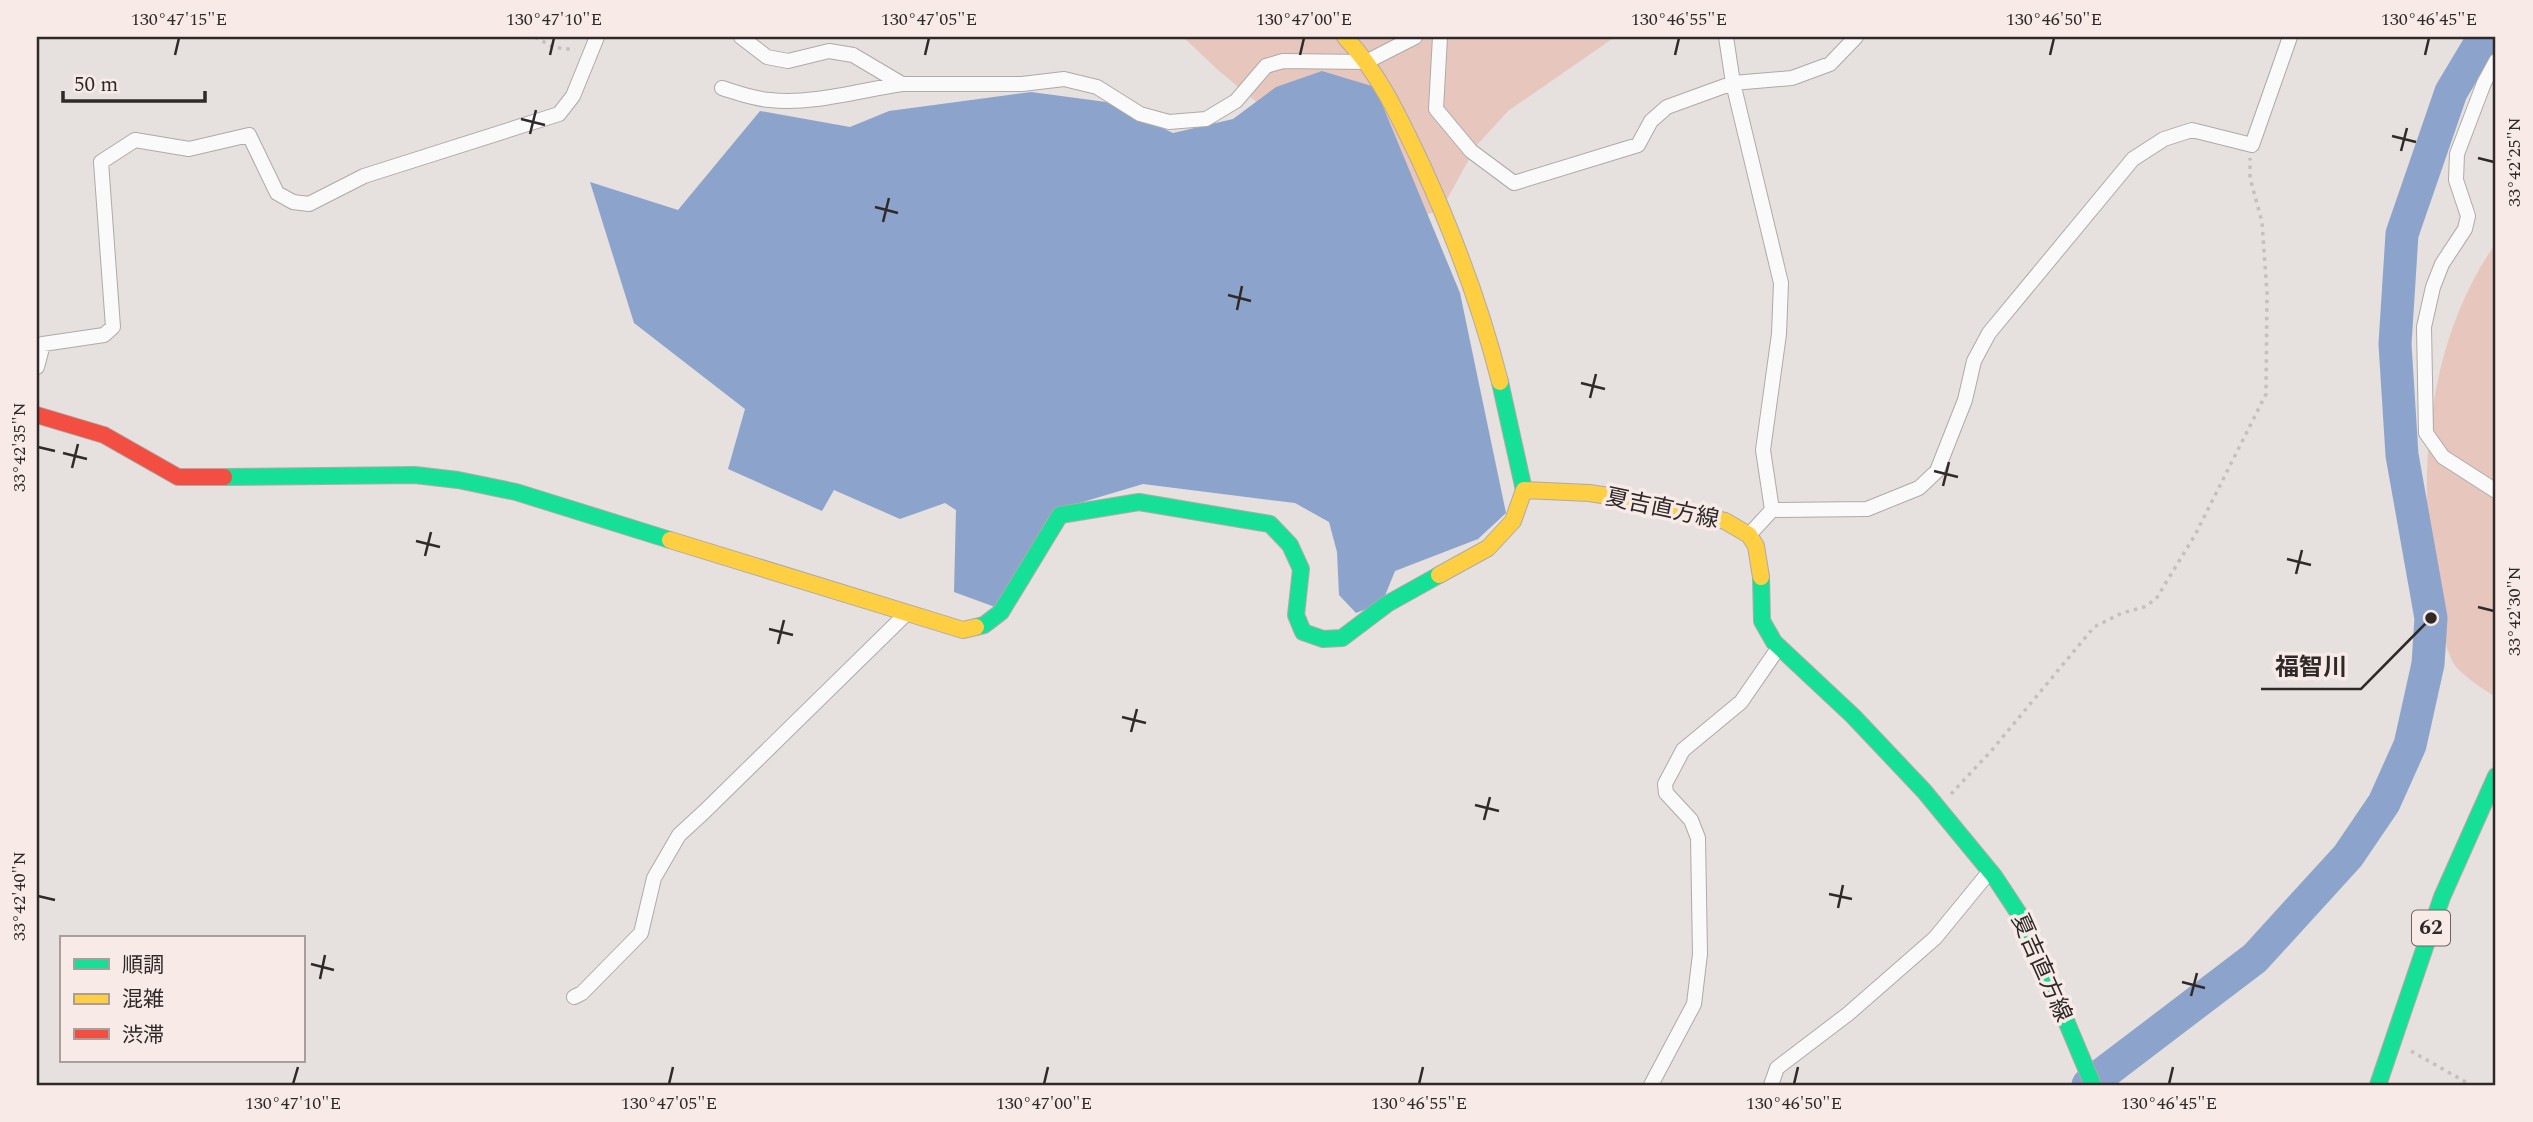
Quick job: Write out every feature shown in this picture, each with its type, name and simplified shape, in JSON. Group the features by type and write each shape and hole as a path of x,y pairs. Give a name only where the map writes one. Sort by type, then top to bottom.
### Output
{"main road":[{"path":"37,415 104,435 178,477 415,475 458,480 516,492 963,630 984,625 1002,612 1060,515 1139,502 1232,516 1270,524 1290,545 1301,569 1296,615 1303,632 1323,639 1342,638 1387,604 1488,548 1513,521 1524,490 1494,359 1470,281 1441,207 1393,103 1358,49 1345,37"},
{"name":"夏吉直方線","path":"1524,490 1589,493 1642,501 1725,521 1749,535 1756,546 1761,573 1762,621 1779,647 1853,716 1938,808 1990,871 2025,923 2093,1085"},
{"name":"62","path":"2378,1085 2442,897 2496,776"}],"street":[{"path":"37,367 43,344 104,335 113,327 101,162 135,140 189,149 249,135 277,193 293,202 309,204 364,176 559,114 573,96 597,37"},
{"path":"741,37 767,57 788,61 829,51 853,55 902,84"},
{"path":"722,88 772,101 806,99 902,84 1022,84 1064,79 1097,87 1140,114 1169,122 1206,119 1236,101 1266,66 1283,61 1366,62 1415,37"},
{"path":"1440,37 1436,108 1471,151 1514,183 1638,145 1651,121 1667,107 1733,83 1792,78 1830,64 1856,37"},
{"path":"1726,37 1733,83 1781,282 1779,334 1763,450 1772,510"},
{"path":"1749,535 1772,510 1867,509 1919,488 1937,471 1965,400 1974,361 1989,333 2133,159 2164,139 2192,130 2252,145 2290,37"},
{"path":"2496,61 2484,83 2457,154 2456,180 2468,216 2465,229 2442,264 2433,287 2424,327 2426,433 2443,457 2496,491"},
{"path":"574,997 582,993 641,933 654,878 678,835 906,614"},
{"path":"1651,1085 1695,1004 1700,954 1698,838 1692,820 1666,793 1665,784 1683,750 1741,702 1779,647"},
{"path":"1771,1085 1777,1068 1848,1014 1935,938 1990,871"}],"path":[{"path":"535,37 554,47 591,52"},
{"path":"1938,808 1992,750 2094,627 2156,600 2194,535 2266,394 2267,293 2262,222 2249,178 2252,145"},
{"path":"2393,1041 2471,1085"}],"shaded area":[{"path":"1183,37 1615,37 1508,111 1477,145 1441,210 1422,216 1333,166 1218,70"},
{"path":"2496,243 2496,697 2458,669 2444,637 2431,557 2427,463 2440,370 2453,325 2472,283"}],"water":[{"path":"1322,71 1375,87 1460,293 1506,513 1478,539 1395,571 1382,603 1356,613 1339,595 1337,552 1329,522 1295,503 1143,484 1056,510 995,607 954,592 956,510 945,503 900,519 834,490 822,511 728,469 745,409 634,323 590,182 678,210 760,111 850,127 889,111 1031,92 1106,102 1173,133 1233,119 1276,87"}],"waterway":[{"path":"2088,1085 2255,958 2348,856 2384,803 2410,745 2428,664 2431,618 2402,455 2395,344 2402,234 2451,92 2484,37"}],"traffic: fast":[{"path":"1500,382 1524,490"},
{"path":"224,477 415,475 458,480 516,492 670,540"},
{"path":"976,627 984,625 1001,612 1060,515 1139,502 1270,524 1290,545 1301,569 1296,615 1303,632 1323,639 1342,638 1387,604 1439,575"},
{"path":"1761,577 1762,621 1774,642 1853,716 1924,791 1994,876 2025,923 2093,1085"},
{"path":"2378,1085 2442,897 2496,776"}],"traffic: slow":[{"path":"1345,37 1379,82 1422,165 1466,272 1500,382"},
{"path":"1439,575 1488,548 1513,521 1524,490"},
{"path":"1524,490 1589,493 1642,501 1725,521 1749,535 1756,546 1761,577"},
{"path":"670,540 963,630 976,627"}],"traffic: jam":[{"path":"37,415 104,435 178,477 224,477"}],"place":[{"name":"福智川","path":"2431,618"}]}
